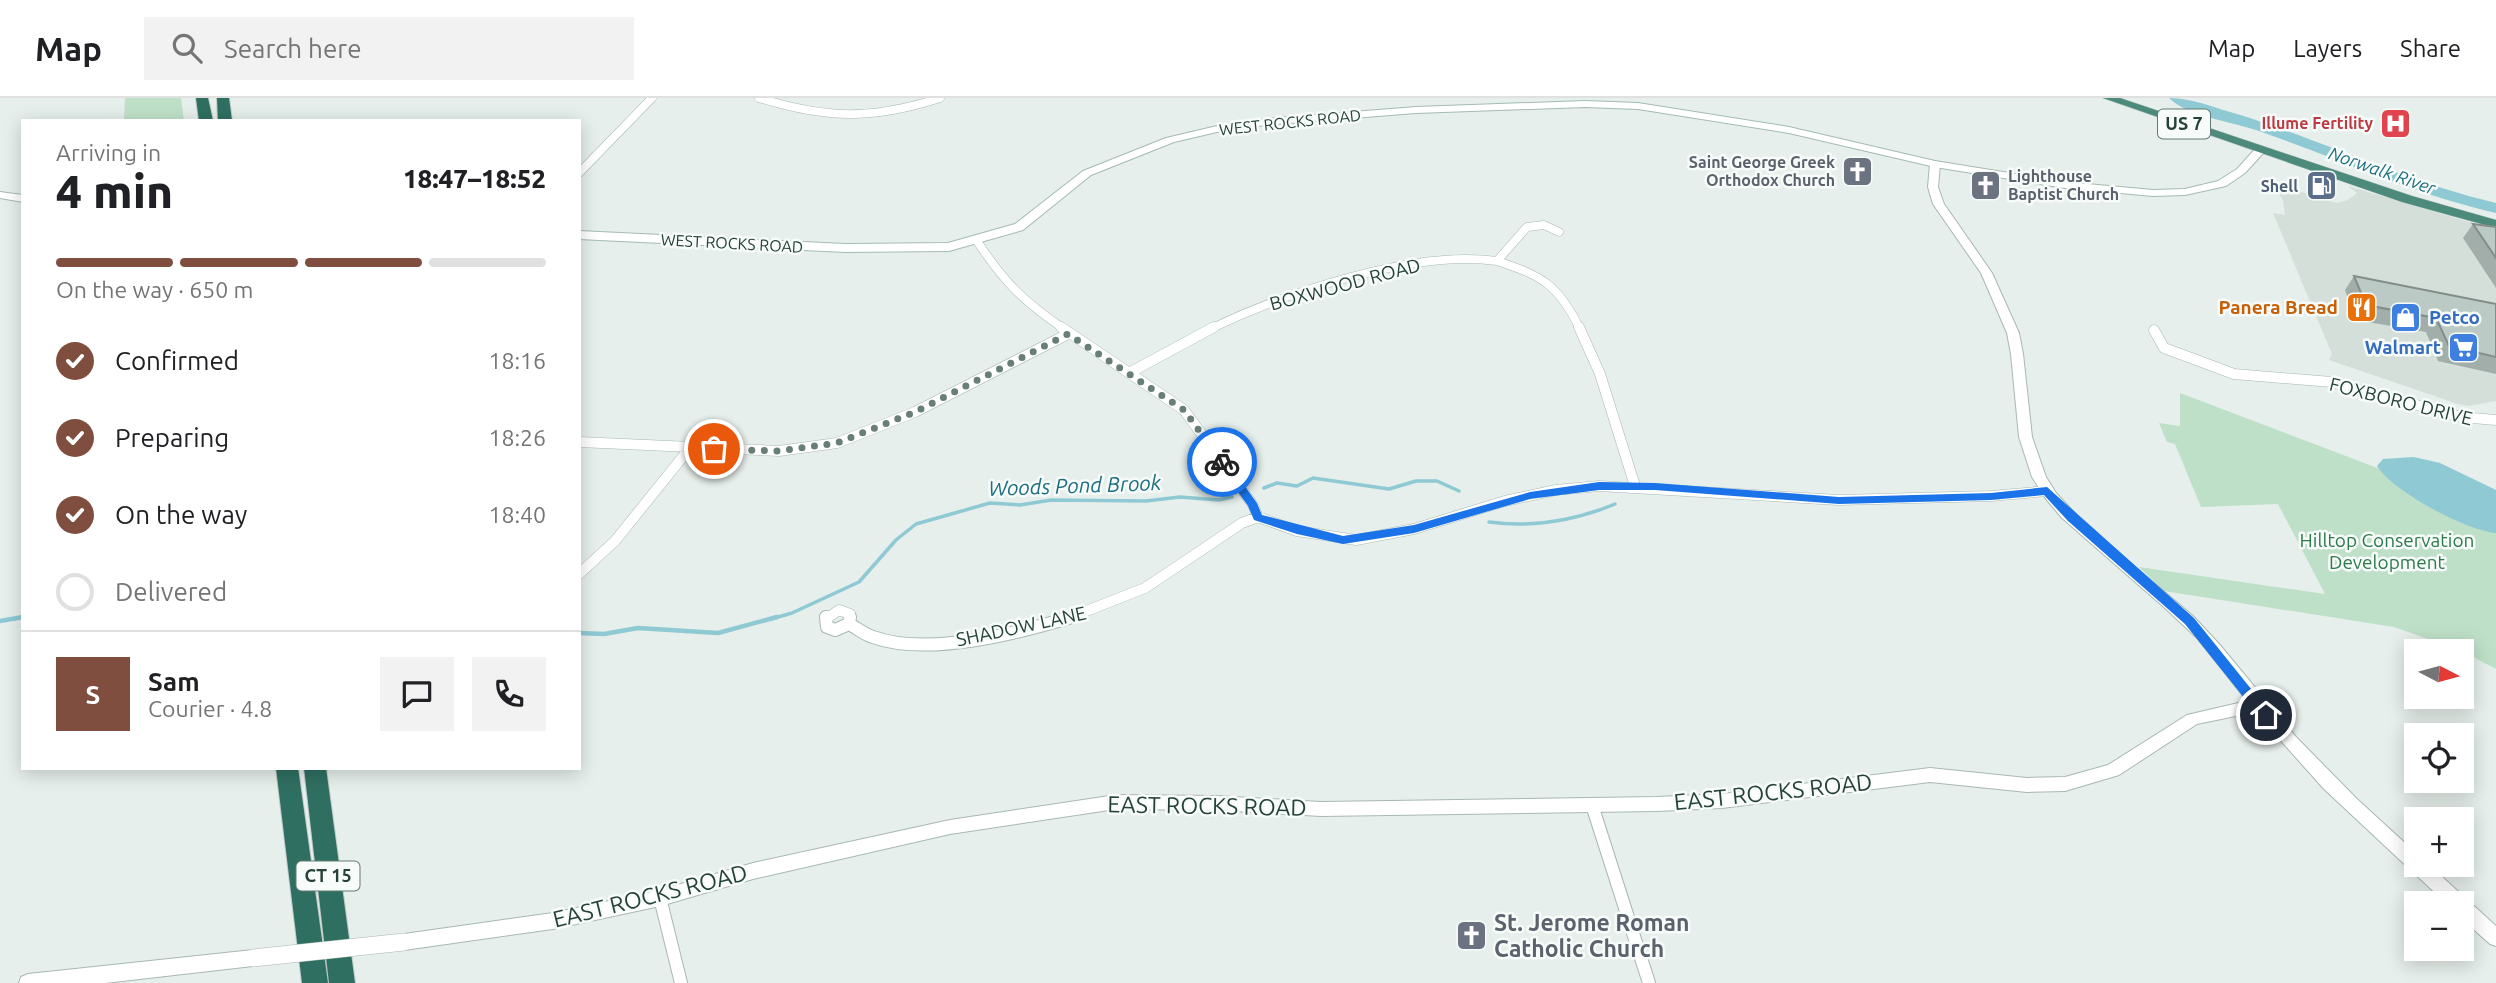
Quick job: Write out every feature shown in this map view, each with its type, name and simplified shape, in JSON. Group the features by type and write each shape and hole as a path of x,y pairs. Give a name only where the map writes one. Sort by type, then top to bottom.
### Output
{"highway":[{"path":"202,98 206,119"},
{"path":"223,98 225,119"},
{"name":"US 7","path":"2109,98 2419,203 2496,224"},
{"name":"CT 15","path":"287,770 315,983"},
{"name":"CT 15","path":"314,770 342,983"}],"main road":[{"name":"WEST ROCKS ROAD","path":"581,235 882,249 931,248 978,241 1027,222 1087,173 1106,163 1170,140 1216,129 1348,115 1559,101 1675,111 1802,133 1935,164 2065,185 2174,193 2222,184 2241,171 2260,150"},
{"path":"2,197 21,199"}],"street":[{"path":"581,171 652,98"},
{"path":"759,98 813,115 851,117 894,112 940,98"},
{"path":"1935,164 1933,188 1937,200 1988,276 2012,326 2021,359 2022,418 2034,467 2047,491 2072,518 2189,621 2228,664 2257,705 2338,792 2445,891"},
{"path":"1497,261 1527,227 1544,225 1559,232"},
{"path":"978,241 1002,279 1068,334 1184,410 1253,505 1258,517 1297,531 1356,540 1414,529 1506,501 1556,490 1635,486 1839,500 1991,496 2047,491"},
{"name":"BOXWOOD ROAD","path":"1129,373 1214,325 1315,289 1442,259 1467,257 1497,261 1540,276 1565,304 1594,361 1635,486"},
{"name":"FOXBORO DRIVE","path":"2154,330 2164,348 2234,374 2332,383 2461,417 2496,420"},
{"path":"581,442 779,451 837,443 915,412 1068,334"},
{"path":"581,572 615,541 689,449"},
{"name":"SHADOW LANE","path":"849,624 860,635 877,641 919,643 969,640 1081,615 1133,594 1242,523 1258,517"},
{"name":"EAST ROCKS ROAD","path":"27,983 404,942 552,921 660,898 753,871 950,827 1116,802 1217,803 1321,809 1592,805 1722,801 1930,775 2027,785 2065,784 2113,770 2193,719 2257,705"},
{"path":"1592,805 1649,983"},
{"path":"660,898 681,983"},
{"path":"2474,918 2496,938"}],"shaded area":[{"path":"2348,186 2496,230 2496,401 2469,406 2458,404 2329,360 2332,354 2273,213 2285,215 2283,200 2279,194 2288,188 2337,203 2348,200 2357,193"}],"green space":[{"path":"125,98 181,98 184,119 124,119"},
{"name":"Hilltop Conservation Development","path":"2180,393 2496,513 2496,669 2474,657 2474,639 2428,639 2394,627 2164,591 2139,567 2325,594 2278,504 2201,507 2175,444 2167,442 2159,423 2180,426"}],"water":[{"path":"2414,457 2440,463 2496,490 2496,533 2467,525 2431,508 2398,487 2377,466 2383,459"}],"building":[{"path":"2473,224 2496,227 2496,258"},
{"path":"2354,276 2496,304 2496,357 2449,346 2436,318 2366,305"}],"waterway":[{"name":"Norwalk River","path":"2177,98 2413,185 2496,208"},
{"name":"Woods Pond Brook","path":"1264,488 1277,483 1297,486 1313,478 1389,489 1416,481 1437,481 1459,491"},
{"name":"Woods Pond Brook","path":"771,619 792,613 859,582 896,540 916,524 990,503 1020,505 1051,500 1146,501 1180,497 1219,500 1232,497"},
{"name":"Woods Pond Brook","path":"1489,522 1553,522 1615,504"},
{"name":"Woods Pond Brook","path":"0,621 21,617"},
{"name":"Woods Pond Brook","path":"13,619 21,617"},
{"name":"Woods Pond Brook","path":"581,633 604,634 638,628 718,633 777,617"}],"way so far":[{"path":"714,449 779,451 837,443 888,425 1068,334 1184,410 1222,462"}],"place":[{"name":"Illume Fertility","path":"2396,123"},
{"name":"Saint George Greek Orthodox Church","path":"1858,171"},
{"name":"Lighthouse Baptist Church","path":"1985,185"},
{"name":"Shell","path":"2321,186"},
{"name":"Panera Bread","path":"2361,307"},
{"name":"Petco","path":"2406,317"},
{"name":"Walmart","path":"2464,347"},
{"name":"St. Jerome Roman Catholic Church","path":"1471,936"}],"route":[{"path":"1222,462 1253,505 1258,517 1297,531 1343,540 1370,538 1414,529 1506,501 1556,490 1599,486 1655,487 1773,498 1839,500 1991,496 2047,491 2072,518 2189,621 2228,664 2266,715"}]}
